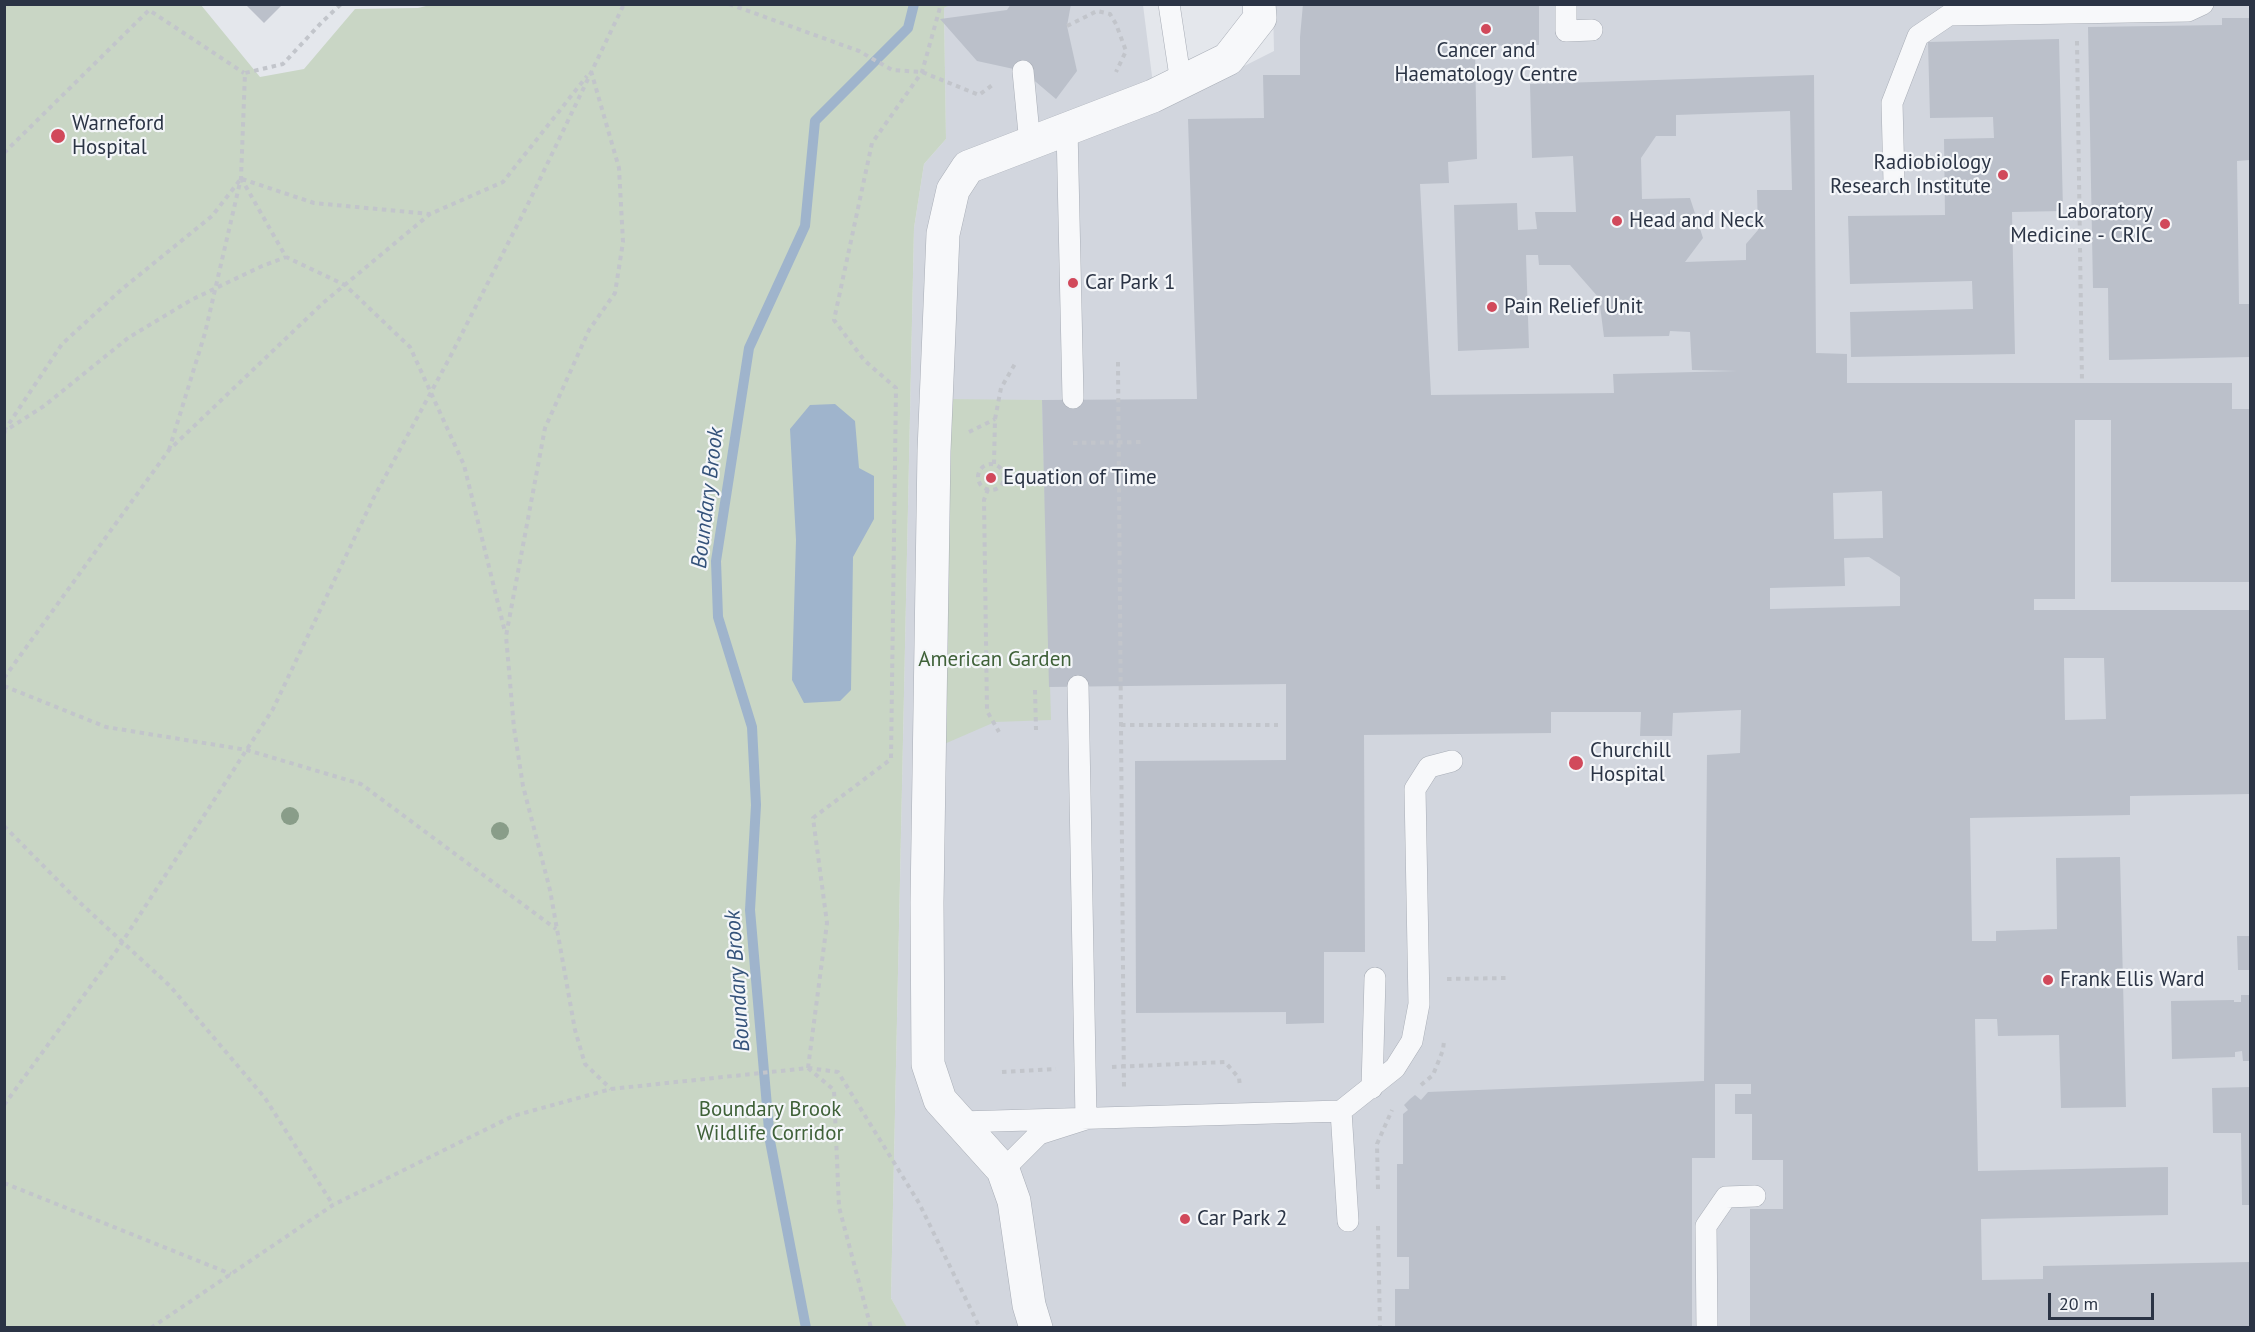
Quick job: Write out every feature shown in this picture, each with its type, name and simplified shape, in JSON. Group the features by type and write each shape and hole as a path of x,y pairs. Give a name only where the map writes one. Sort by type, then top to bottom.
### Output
{"street":[{"path":"1036,1328 1029,1305 1014,1201 1004,1170 940,1100 928,1064 927,902 934,451 943,234 953,190 968,167 1029,129 1067,128 1153,96 1228,59 1260,18 1259,4"}],"lane":[{"path":"1169,4 1181,83"},
{"path":"1566,4 1566,32 1592,30"},
{"path":"1894,181 1892,103 1918,36 1949,15 2188,11 2203,4"},
{"path":"1023,71 1029,129"},
{"path":"1067,128 1072,398"},
{"path":"1078,686 1086,1119"},
{"path":"960,1122 1341,1112 1395,1068 1413,1041 1419,1004 1415,789 1429,766 1452,761"},
{"path":"1372,1088 1375,978"},
{"path":"1341,1112 1348,1221"},
{"path":"1004,1170 1039,1134 1086,1119"},
{"path":"1707,1328 1706,1226 1726,1197 1755,1196"}],"path":[{"path":"4,153 149,10 244,73 283,64 341,4"},
{"path":"4,1105 123,942 273,709 373,500 522,216 624,4"},
{"path":"729,4 859,51 892,70 922,72 980,94 997,82"},
{"path":"808,1068 827,923 813,818 891,759 896,388 864,360 834,321 872,143 922,72 941,4"},
{"path":"1067,26 1096,11 1110,14 1126,51 1100,116"},
{"path":"2076,12 2082,383"},
{"path":"4,678 169,450 345,285 430,214 503,182 591,71"},
{"path":"506,636 545,428 589,330 615,293 623,242 619,168 591,71"},
{"path":"169,450 205,333 241,178 244,73"},
{"path":"241,178 314,203 430,214"},
{"path":"241,178 286,257 345,285 410,347 464,465 506,636 514,728 523,786 550,890 574,1030 585,1064 611,1089"},
{"path":"5,432 62,344 122,289 212,216 241,178"},
{"path":"5,432 44,406 128,338 191,300 286,257"},
{"path":"993,464 995,419 1001,388 1016,362"},
{"path":"1118,362 1124,1117"},
{"path":"1073,443 1141,442"},
{"path":"993,464 1001,468 1005,476 1000,487 988,489 981,485 979,472 985,466 993,464"},
{"path":"1005,476 1043,474"},
{"path":"988,489 984,500 987,711 999,732"},
{"path":"4,686 106,727 247,750 361,784 557,929"},
{"path":"1035,690 1036,730"},
{"path":"1121,726 1278,726"},
{"path":"4,826 76,898 170,986 265,1098 333,1205"},
{"path":"1444,979 1508,978"},
{"path":"1417,1089 1433,1075 1443,1050 1444,1038"},
{"path":"1002,1072 1225,1062 1239,1078 1240,1114"},
{"path":"808,1068 834,1090 839,1207 871,1328"},
{"path":"151,1328 333,1205 513,1116 611,1089 808,1068 838,1072 919,1203 980,1328"},
{"path":"1378,1190 1377,1144 1393,1108"},
{"path":"4,1183 231,1274"},
{"path":"1378,1224 1380,1328"}],"shaded area":[{"name":"Churchill Hospital","path":"950,4 1143,5 1153,84 1161,108 1274,51 1273,5 2250,5 2250,1327 907,1328 891,1298 914,228 924,164 946,139 944,8"}],"green space":[{"name":"Boundary Brook Wildlife Corridor","path":"434,4 950,5 944,8 946,139 924,164 914,228 891,1298 907,1327 5,1327 4,5 201,5 260,77 304,69 355,9 418,8"},
{"name":"American Garden","path":"941,399 1042,400 1051,720 995,722 942,745"}],"water":[{"path":"835,404 855,421 859,468 874,476 874,519 853,557 851,690 840,701 804,703 792,680 796,540 790,429 810,405"}],"building":[{"path":"245,4 283,4 264,23"},
{"path":"1011,4 1071,4 1067,26 1077,71 1056,99 1023,71 977,61 940,19 1007,10"},
{"path":"1303,4 1539,4 1539,45 1475,46 1477,159 1448,162 1449,183 1420,184 1431,395 1614,393 1613,374 1737,371 1692,370 1690,332 1670,331 1669,336 1604,337 1599,298 1570,265 1539,265 1538,255 1526,255 1529,348 1458,351 1454,205 1517,203 1518,230 1537,229 1535,212 1576,212 1573,156 1532,158 1530,84 1814,75 1816,353 1847,354 1847,383 2232,383 2232,409 2250,409 2250,582 2111,582 2111,420 2075,420 2075,599 2034,599 2034,610 2250,610 2250,794 2130,796 2130,815 1970,818 1972,941 1996,941 1996,931 2057,929 2056,858 2120,857 2126,1107 2061,1108 2059,1035 1998,1036 1997,1019 1975,1019 1978,1171 2168,1167 2168,1215 1981,1219 1982,1280 2043,1279 2043,1266 2250,1262 2250,1328 1750,1328 1750,1209 1783,1209 1783,1160 1752,1160 1752,1114 1735,1114 1735,1094 1751,1094 1751,1084 1715,1084 1715,1158 1692,1158 1692,1328 1395,1328 1395,1289 1409,1289 1409,1257 1397,1257 1397,1164 1403,1164 1403,1114 1408,1110 1404,1105 1415,1095 1421,1100 1428,1092 1704,1081 1707,755 1740,753 1741,710 1673,713 1672,736 1640,736 1641,712 1551,712 1551,733 1364,735 1365,952 1324,952 1324,1023 1286,1024 1286,1012 1136,1013 1135,761 1286,760 1286,684 1049,687 1042,400 1197,399 1188,119 1264,118 1263,75 1300,75","holes":["1790,111 1792,190 1757,190 1758,230 1746,244 1746,260 1685,262 1703,238 1690,198 1642,199 1641,158 1656,136 1676,136 1676,115","1882,491 1883,538 1834,539 1833,493","1869,557 1900,577 1900,606 1770,609 1770,588 1845,586 1844,558","2064,658 2104,658 2106,719 2065,720"]},
{"name":"Laboratory Medicine - CRIC","path":"2222,18 2250,18 2250,160 2237,161 2239,304 2250,304 2250,357 2109,360 2108,288 2093,288 2088,27 2222,25"},
{"name":"Radiobiology Research Institute","path":"2059,39 2063,211 2012,212 2015,354 1851,357 1850,312 1973,309 1972,281 1850,284 1848,216 1945,215 1944,139 1994,138 1993,117 1930,118 1928,42"},
{"path":"2237,936 2250,936 2250,970 2238,970"},
{"path":"2241,995 2250,995 2250,1061 2243,1061 2242,1051 2235,1052 2235,1057 2172,1059 2171,1001 2234,1000 2234,1002 2241,1002"},
{"path":"2250,1087 2250,1205 2242,1205 2241,1133 2213,1133 2212,1088"}],"waterway":[{"name":"Boundary Brook","path":"806,1328 770,1141 750,910 756,805 752,727 718,617 716,561 749,348 805,226 815,121 908,28 914,4"}],"place":[{"name":"Cancer and Haematology Centre","path":"1486,29"},
{"name":"Warneford Hospital","path":"58,136"},
{"name":"Radiobiology Research Institute","path":"2003,175"},
{"name":"Head and Neck","path":"1617,221"},
{"name":"Laboratory Medicine - CRIC","path":"2165,224"},
{"name":"Car Park 1","path":"1073,283"},
{"name":"Pain Relief Unit","path":"1492,307"},
{"name":"Equation of Time","path":"991,478"},
{"name":"Churchill Hospital","path":"1576,763"},
{"name":"Frank Ellis Ward","path":"2048,980"},
{"name":"Car Park 2","path":"1185,1219"}]}
